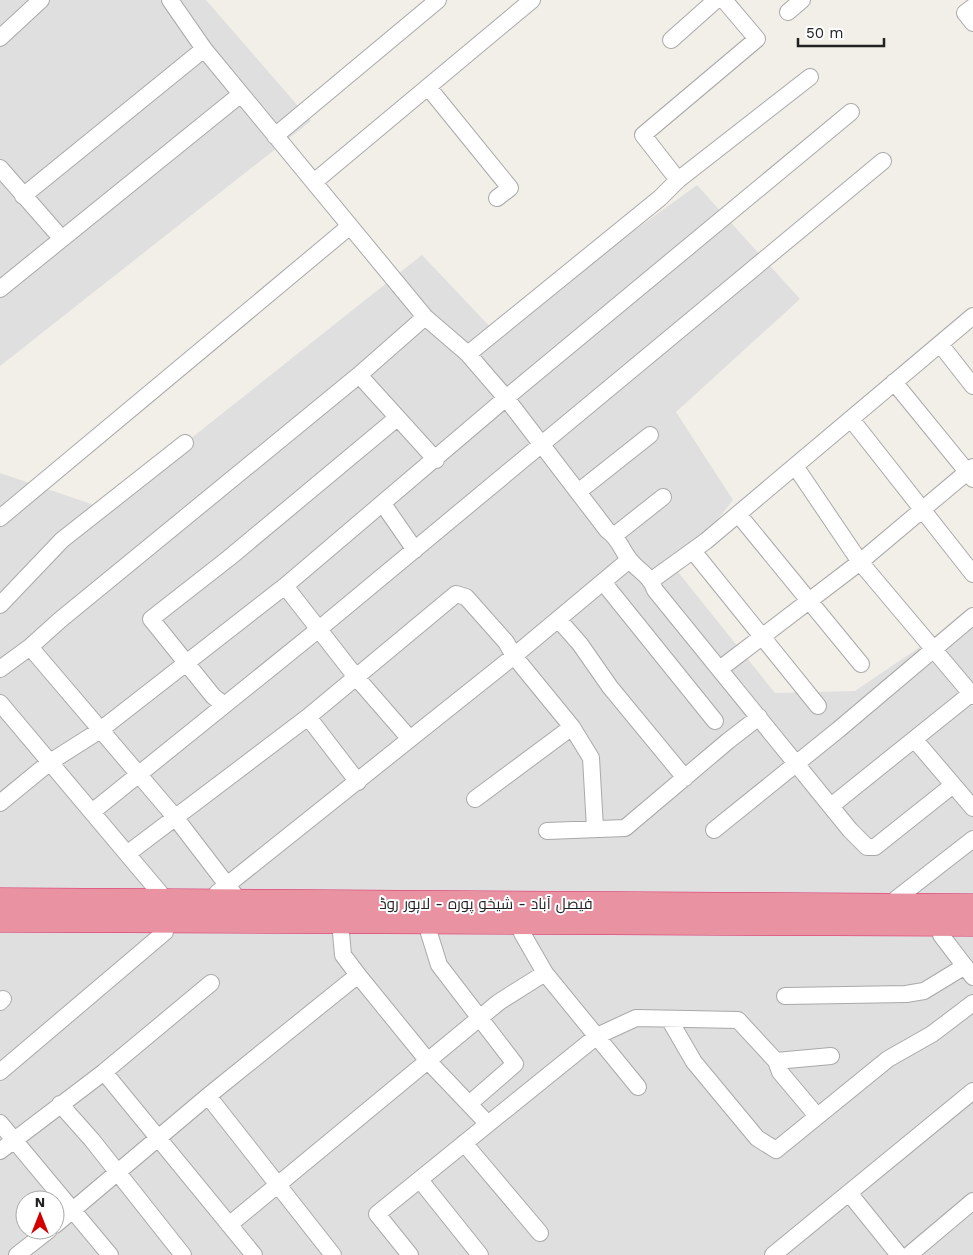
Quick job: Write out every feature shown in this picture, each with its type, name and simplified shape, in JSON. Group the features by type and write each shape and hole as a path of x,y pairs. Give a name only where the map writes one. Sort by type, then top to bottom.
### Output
{"highway":[{"name":"فیصل آباد - شیخو پورہ - لاہور روڈ","path":"0,900 973,906"},
{"name":"فیصل آباد - شیخو پورہ - لاہور روڈ","path":"0,920 973,924"}],"street":[{"path":"0,38 41,0"},
{"path":"170,0 204,49 425,317 468,354 506,398 607,530 615,535 629,560 652,580 656,590 850,830 867,848 875,848 953,785"},
{"path":"275,136 438,0"},
{"path":"314,182 532,0"},
{"path":"671,40 716,0"},
{"path":"678,180 643,135 757,39 724,0"},
{"path":"788,12 802,0"},
{"path":"973,7 965,13 973,23"},
{"path":"23,196 204,49"},
{"path":"468,354 660,198 678,180 810,77"},
{"path":"428,87 510,188 497,198"},
{"path":"3,282 62,239 241,94"},
{"path":"0,803 50,762 99,731 285,586 436,460 506,398 851,112"},
{"path":"92,812 319,630 883,161"},
{"path":"0,168 62,239"},
{"path":"0,518 350,226"},
{"path":"652,580 693,551 738,514 973,316"},
{"path":"0,668 30,647 60,620 360,375 425,317"},
{"path":"940,344 973,386"},
{"path":"360,375 436,460"},
{"path":"720,668 763,638 971,473 894,382"},
{"path":"224,705 213,696 151,619 229,558 397,418"},
{"path":"851,419 973,574"},
{"path":"578,492 650,435"},
{"path":"0,605 62,540 186,443"},
{"path":"795,466 860,562 972,694 831,806"},
{"path":"615,535 663,497"},
{"path":"383,504 415,550"},
{"path":"738,514 861,664"},
{"path":"693,551 818,706"},
{"path":"226,891 629,560"},
{"path":"603,582 715,721"},
{"path":"285,586 356,677 410,739"},
{"path":"127,854 308,717 456,594 466,597 506,642 514,656 572,727 591,758 595,828"},
{"path":"714,830 797,764 973,616"},
{"path":"558,619 580,644 610,687 686,778"},
{"path":"30,647 99,731 175,817 226,891"},
{"path":"0,703 160,893"},
{"path":"308,717 358,782"},
{"path":"547,831 588,831 595,828 625,828 686,778 728,740 759,717"},
{"path":"476,799 572,727"},
{"path":"914,739 973,808"},
{"path":"896,899 973,839"},
{"path":"0,892 160,893 226,891 973,899"},
{"path":"0,931 973,936"},
{"path":"0,1072 166,932"},
{"path":"341,933 343,954 358,975 428,1061 488,1124"},
{"path":"429,933 439,965 515,1064 468,1104"},
{"path":"522,934 545,973 638,1087"},
{"path":"785,996 906,994 924,991 969,971 941,935"},
{"path":"228,1225 499,1002 545,973"},
{"path":"65,1217 208,1096 358,975"},
{"path":"0,1151 104,1072 211,983"},
{"path":"669,1019 694,1062 757,1138 776,1150 888,1059 932,1034 973,1003"},
{"path":"410,1255 377,1214 597,1036 636,1018 738,1020 776,1061 780,1072 817,1116"},
{"path":"776,1061 832,1056"},
{"path":"104,1072 254,1255"},
{"path":"773,1255 973,1091"},
{"path":"208,1096 333,1255"},
{"path":"60,1104 92,1140 183,1255"},
{"path":"0,1123 110,1255"},
{"path":"464,1143 540,1233"},
{"path":"420,1180 480,1255"},
{"path":"849,1193 899,1255"},
{"path":"909,1255 973,1201"},
{"path":"16,1255 36,1240"}],"shaded area":[{"path":"0,0 206,0 311,121 0,366"},
{"path":"697,185 800,299 676,412 733,500 693,551 674,567 775,693 855,691 973,611 973,1255 0,1255 0,473 103,508 422,255 495,332"}]}
